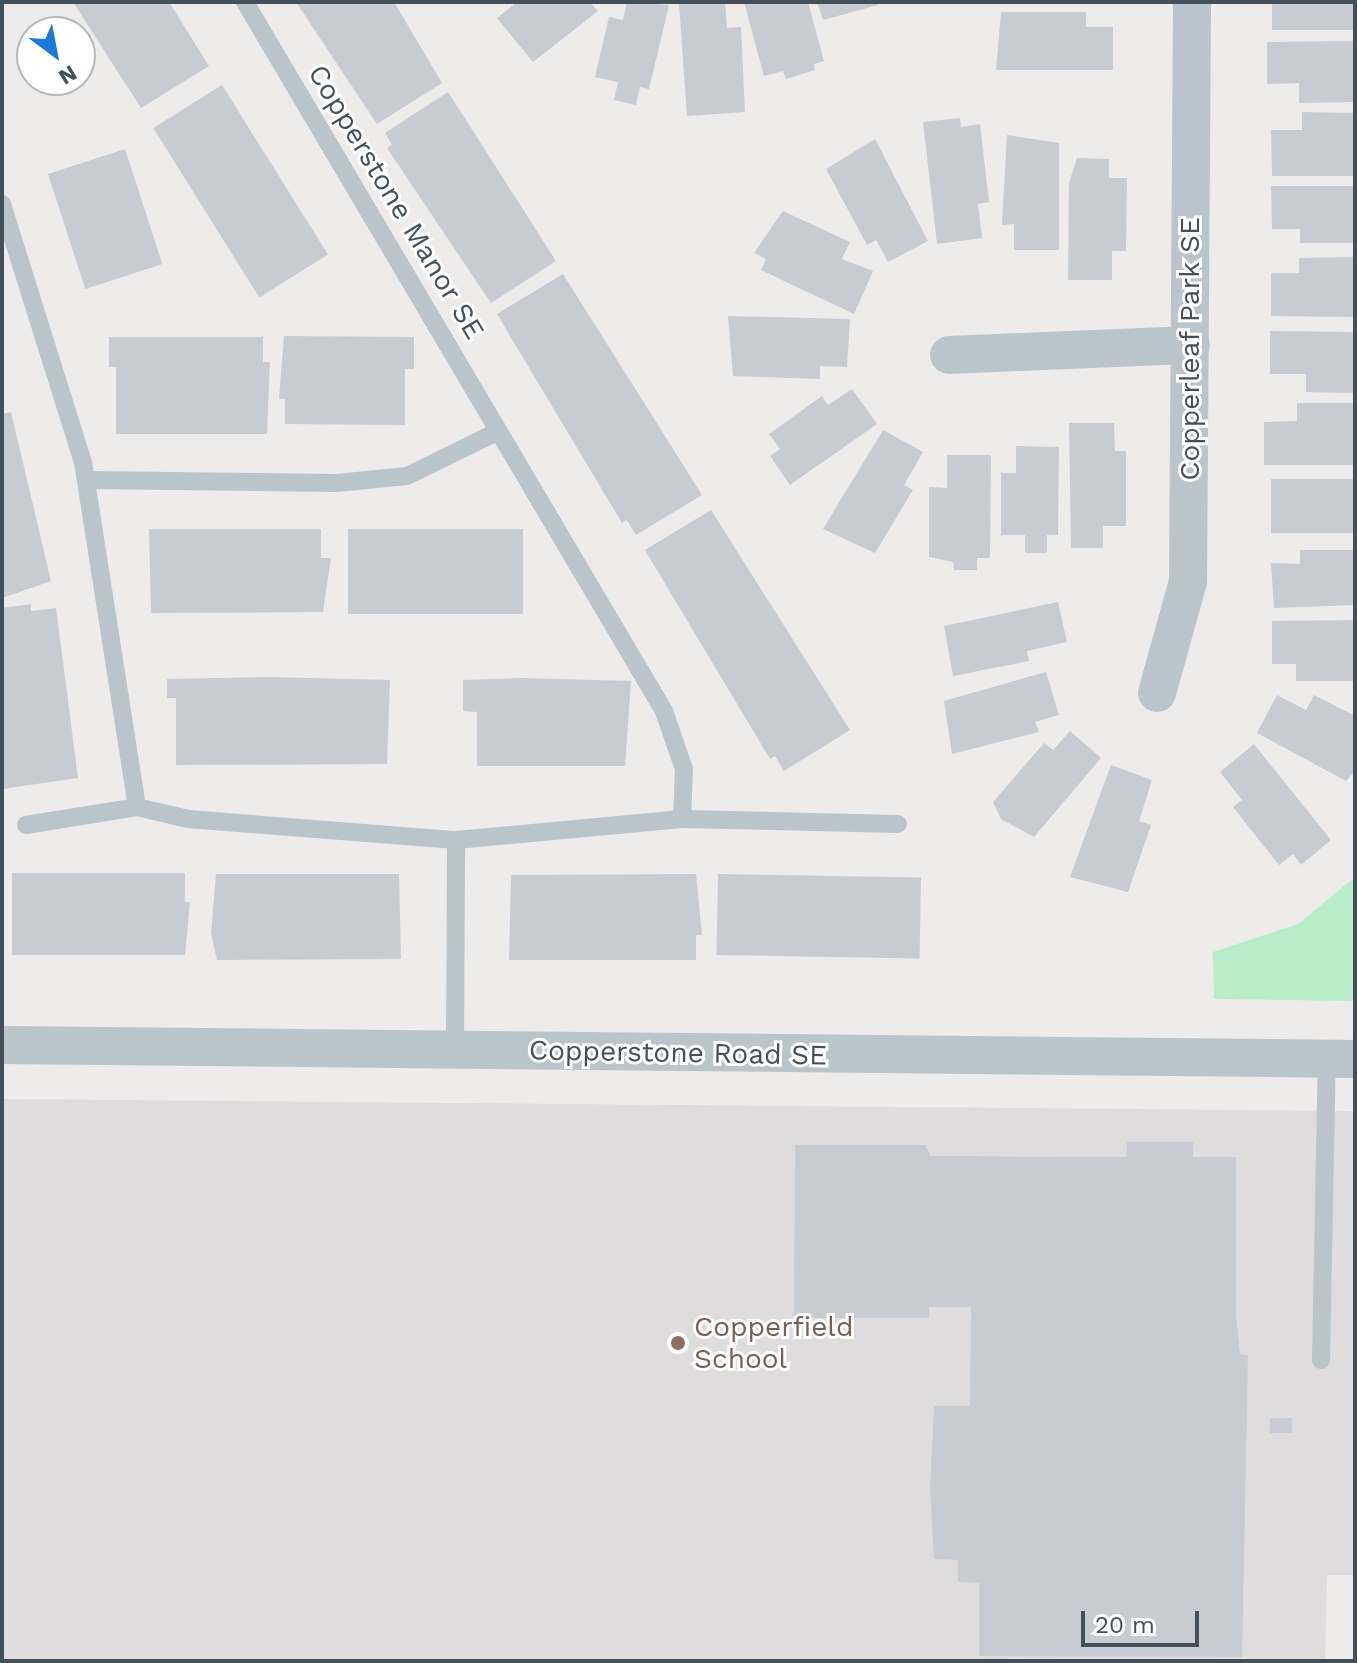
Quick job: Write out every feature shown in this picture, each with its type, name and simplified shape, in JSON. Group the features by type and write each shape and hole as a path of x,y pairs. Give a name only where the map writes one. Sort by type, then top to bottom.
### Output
{"street":[{"name":"Copperleaf Park SE","path":"1157,693 1188,581 1192,2"},
{"path":"949,355 1191,345"},
{"name":"Copperstone Road SE","path":"2,1045 1341,1059"}],"lane":[{"name":"Copperstone Manor SE","path":"245,2 664,711 684,769 682,819"},
{"path":"2,204 87,480 137,807"},
{"path":"87,480 337,483 407,476 499,431"},
{"path":"26,825 137,807 188,819 456,840 682,819 898,824"},
{"path":"455,1050 456,840"},
{"path":"1321,1360 1341,1059"}],"shaded area":[{"name":"Copperfield School","path":"2,1099 1355,1111 1355,1575 1327,1575 1325,1661 2,1661"}],"green space":[{"path":"1355,877 1355,1001 1214,999 1213,952 1298,924"}],"building":[{"path":"73,2 169,2 209,66 141,108 96,38 96,16 82,16"},
{"path":"296,2 394,2 442,83 377,124"},
{"path":"517,2 590,2 598,11 533,62 497,18"},
{"path":"627,2 669,5 649,89 640,87 636,105 614,100 618,82 595,77 609,17 623,20"},
{"path":"725,2 727,28 741,27 745,112 687,116 679,3"},
{"path":"744,2 808,2 824,61 814,64 815,70 786,79 783,71 764,76"},
{"path":"817,2 877,2 878,5 823,20"},
{"path":"1272,2 1355,2 1355,30 1272,30"},
{"path":"1001,12 1086,12 1086,27 1113,27 1113,70 996,70"},
{"path":"1355,41 1355,102 1299,103 1299,83 1267,84 1267,42"},
{"path":"222,85 328,255 259,298 153,128"},
{"path":"448,92 556,261 491,303 387,148 392,145 385,133"},
{"path":"1302,112 1355,113 1355,176 1272,176 1271,130 1302,130"},
{"path":"960,118 961,127 980,124 989,202 978,204 982,238 937,244 923,122"},
{"path":"1007,135 1059,143 1059,250 1014,250 1014,224 1002,225"},
{"path":"875,139 928,241 888,262 876,240 867,245 826,169"},
{"path":"125,149 162,264 85,289 48,174"},
{"path":"1077,158 1109,159 1109,178 1127,178 1126,251 1112,251 1112,280 1068,280 1069,183"},
{"path":"1271,186 1355,186 1355,243 1300,243 1300,229 1272,229"},
{"path":"783,211 850,242 842,259 873,271 854,314 761,270 766,259 754,253"},
{"path":"1355,257 1355,317 1271,316 1271,273 1299,273 1299,258"},
{"path":"563,274 702,495 636,535 627,520 622,523 497,314"},
{"path":"728,316 850,319 847,367 820,366 820,379 733,376"},
{"path":"1270,331 1355,332 1355,393 1306,392 1306,374 1270,374"},
{"path":"284,336 414,337 414,369 405,369 405,425 285,424 285,399 279,399"},
{"path":"109,337 263,337 263,362 270,362 267,434 116,434 116,367 109,367"},
{"path":"852,389 877,424 790,485 770,456 780,449 769,434 822,396 828,405"},
{"path":"1297,403 1355,403 1355,465 1264,465 1264,422 1297,421"},
{"path":"11,412 51,581 2,598 2,414"},
{"path":"1069,423 1114,423 1115,451 1126,451 1126,526 1103,526 1103,548 1071,548"},
{"path":"883,430 923,452 904,485 913,490 875,553 823,529"},
{"path":"1016,446 1059,447 1058,535 1047,535 1047,553 1025,553 1025,535 1001,535 1001,473 1016,473"},
{"path":"947,455 991,455 990,558 977,558 977,570 954,570 953,562 929,557 929,487 947,488"},
{"path":"1271,479 1355,479 1355,533 1271,533"},
{"path":"711,510 850,730 784,771 775,756 770,759 645,550"},
{"path":"149,529 321,529 321,558 331,558 323,612 151,613"},
{"path":"348,529 523,529 523,614 348,614"},
{"path":"1300,550 1355,550 1355,605 1274,608 1271,563 1300,564"},
{"path":"1058,602 1067,642 1027,651 1029,661 953,676 944,626"},
{"path":"31,604 31,611 56,608 78,778 2,789 2,608"},
{"path":"1355,620 1355,681 1296,681 1296,664 1272,664 1272,621"},
{"path":"1046,672 1059,715 1035,722 1039,732 952,754 944,701"},
{"path":"267,677 390,680 387,764 176,765 176,698 167,698 167,679"},
{"path":"463,680 631,681 625,766 477,766 477,712 463,711"},
{"path":"1277,695 1306,710 1314,695 1355,716 1355,771 1346,781 1257,733"},
{"path":"1070,731 1101,758 1034,837 1001,819 993,802 1044,743 1053,750"},
{"path":"1254,744 1331,840 1301,865 1293,854 1279,865 1233,807 1242,800 1220,772"},
{"path":"1111,765 1152,780 1139,821 1151,825 1128,892 1070,877"},
{"path":"12,873 185,873 185,902 190,902 185,955 12,955"},
{"path":"216,874 399,874 401,959 217,960 211,933"},
{"path":"696,874 702,935 696,935 696,960 509,960 511,875"},
{"path":"718,874 921,878 920,959 717,955"},
{"path":"1127,1142 1193,1142 1193,1157 1236,1157 1236,1316 1240,1354 1248,1355 1242,1657 979,1656 979,1583 958,1582 958,1560 934,1559 930,1490 934,1406 970,1406 971,1307 929,1307 929,1318 794,1318 795,1145 926,1145 930,1156 1126,1157"},
{"path":"1270,1418 1292,1418 1292,1433 1270,1433"}],"place":[{"name":"Copperfield School","path":"678,1343"}]}
